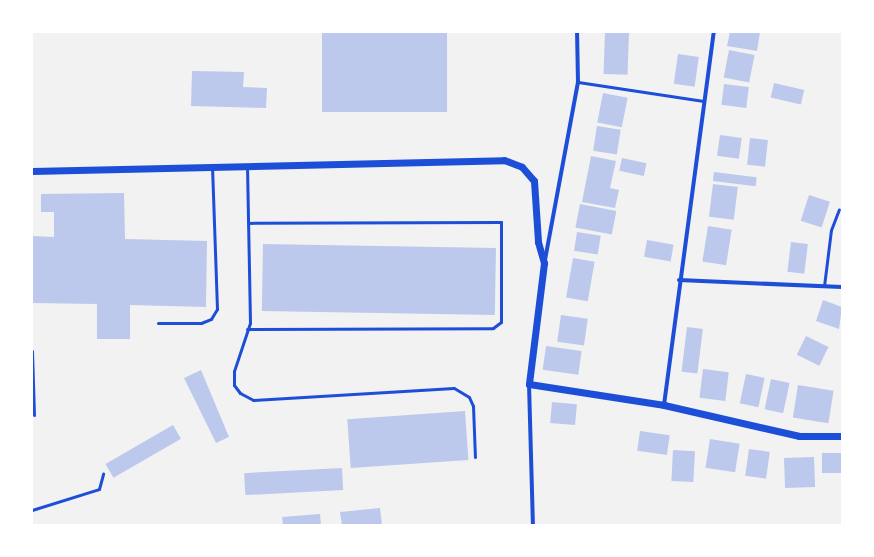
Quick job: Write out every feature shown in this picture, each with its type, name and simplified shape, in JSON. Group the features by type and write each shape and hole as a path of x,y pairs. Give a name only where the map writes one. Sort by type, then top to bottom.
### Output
{"street":[{"path":"533,525 529,384 544,263 578,82 577,32"},
{"path":"664,405 679,280 714,32"},
{"path":"32,171 504,160 522,167 534,181 538,242 544,263"},
{"path":"679,280 842,287"},
{"path":"529,384 664,405 799,436 842,436"}],"lane":[{"path":"578,82 704,102"},
{"path":"247,166 250,323 234,371 234,385 240,393 253,400 454,388 469,397 473,406 475,457"},
{"path":"158,323 201,323 211,319 217,309 212,167"},
{"path":"824,286 831,230 839,209"},
{"path":"248,223 501,222 501,322 493,328 248,329"},
{"path":"32,351 34,415"},
{"path":"32,510 99,489 104,474"}],"building":[{"path":"322,32 447,32 447,112 322,112"},
{"path":"605,32 629,33 628,75 604,74"},
{"path":"730,32 760,32 757,51 727,46"},
{"path":"729,50 755,55 749,82 724,77"},
{"path":"678,54 699,57 695,87 674,84"},
{"path":"192,71 244,72 243,87 267,88 266,108 191,106"},
{"path":"774,83 804,90 801,105 771,98"},
{"path":"724,84 749,87 746,108 721,105"},
{"path":"603,93 628,98 622,127 597,122"},
{"path":"597,126 621,130 617,154 593,151"},
{"path":"720,135 742,138 739,159 717,156"},
{"path":"750,138 768,140 765,167 747,165"},
{"path":"591,156 616,161 610,188 619,190 615,208 582,202"},
{"path":"622,158 646,163 644,176 619,171"},
{"path":"714,172 757,177 756,186 713,181"},
{"path":"713,184 738,187 734,220 709,217"},
{"path":"124,193 125,239 207,241 206,307 130,305 130,339 97,339 97,304 32,303 32,236 54,237 54,212 41,212 41,194"},
{"path":"809,195 830,202 822,227 801,221"},
{"path":"580,204 616,211 612,235 575,228"},
{"path":"708,226 732,230 726,265 702,262"},
{"path":"577,232 601,236 598,255 574,251"},
{"path":"647,240 674,245 671,261 644,257"},
{"path":"791,242 808,244 804,274 787,272"},
{"path":"263,244 496,248 495,315 262,311"},
{"path":"573,258 595,262 588,301 566,297"},
{"path":"823,300 842,307 839,329 816,321"},
{"path":"561,315 588,319 584,345 557,342"},
{"path":"687,327 703,329 697,374 682,372"},
{"path":"806,336 828,347 819,366 797,355"},
{"path":"546,346 582,351 578,375 543,370"},
{"path":"703,369 729,372 725,401 699,398"},
{"path":"201,370 229,437 216,443 184,378"},
{"path":"746,374 765,378 758,407 740,403"},
{"path":"771,379 790,383 783,413 765,409"},
{"path":"798,385 834,391 828,423 793,418"},
{"path":"552,402 577,404 575,425 550,423"},
{"path":"465,411 468,460 351,468 347,419"},
{"path":"173,425 181,439 113,478 105,464"},
{"path":"640,431 670,435 667,455 637,451"},
{"path":"710,439 740,444 735,472 705,468"},
{"path":"749,449 770,452 766,479 745,476"},
{"path":"673,450 695,451 693,482 671,481"},
{"path":"822,453 842,453 842,473 822,473"},
{"path":"814,457 815,487 785,488 784,458"},
{"path":"342,468 343,490 245,495 244,473"},
{"path":"380,508 382,525 342,525 340,512"},
{"path":"320,514 321,525 283,525 282,517"}]}
